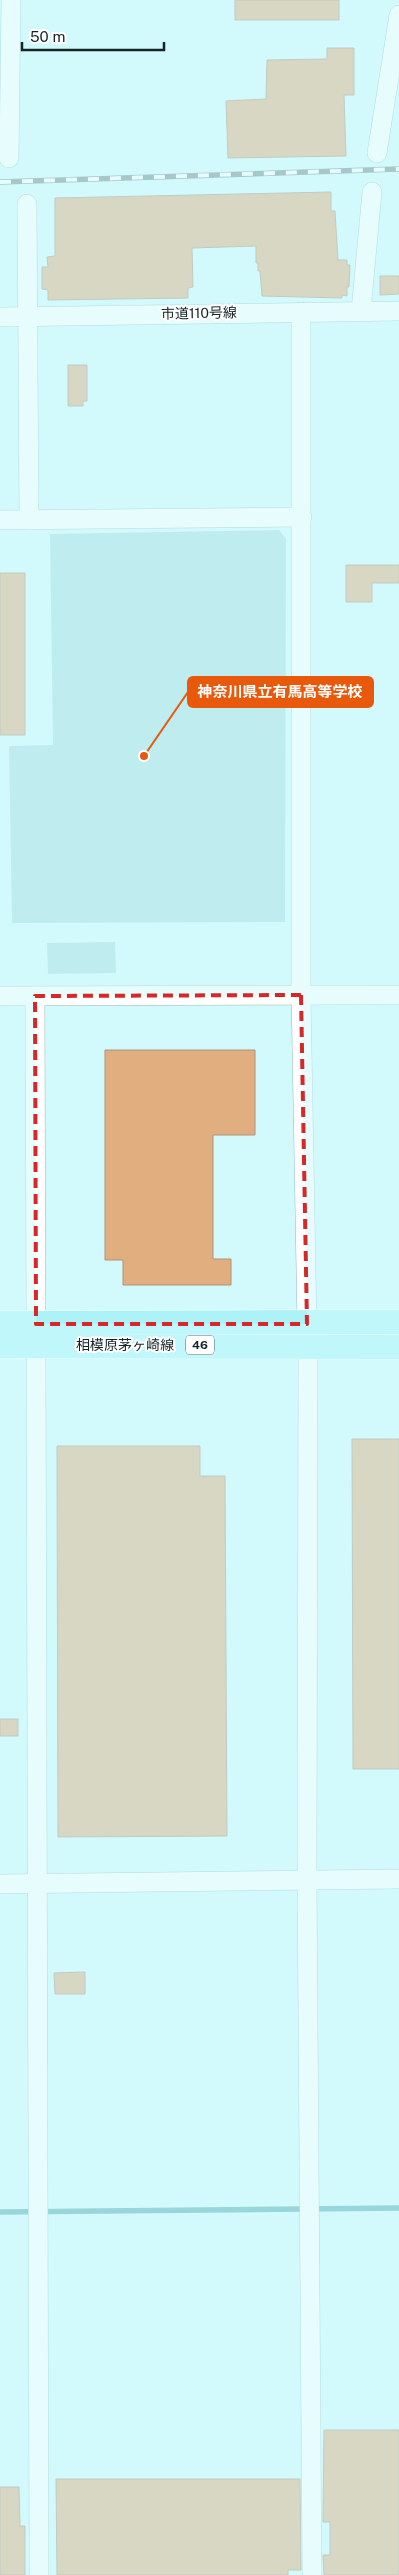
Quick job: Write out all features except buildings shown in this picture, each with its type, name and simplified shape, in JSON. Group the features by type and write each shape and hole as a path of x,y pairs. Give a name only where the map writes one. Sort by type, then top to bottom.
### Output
{"main road":[{"name":"相模原茅ヶ崎線","path":"0,1346 308,1335 399,1322"},
{"name":"相模原茅ヶ崎線","path":"0,1323 36,1346"},
{"name":"相模原茅ヶ崎線","path":"308,1335 399,1347"}],"street":[{"path":"9,158 11,0"},
{"path":"377,153 399,15"},
{"path":"361,311 372,192"},
{"path":"27,204 29,520"},
{"name":"市道110号線","path":"0,316 399,311"},
{"path":"301,312 300,995 308,1335 307,1880 312,2575"},
{"path":"0,520 302,517"},
{"path":"0,996 399,995"},
{"path":"35,996 39,2575"},
{"path":"0,1884 399,1879"}],"highlighted area":[{"path":"301,995 307,1324 36,1324 35,996"}],"shaded area":[{"path":"279,530 286,539 285,922 12,923 9,746 53,745 50,534"},
{"path":"115,942 116,973 48,974 47,943"}],"waterway":[{"path":"0,2212 399,2208"}],"railway":[{"path":"0,182 399,169"}],"place":[{"name":"神奈川県立有馬高等学校","path":"144,756"}]}
